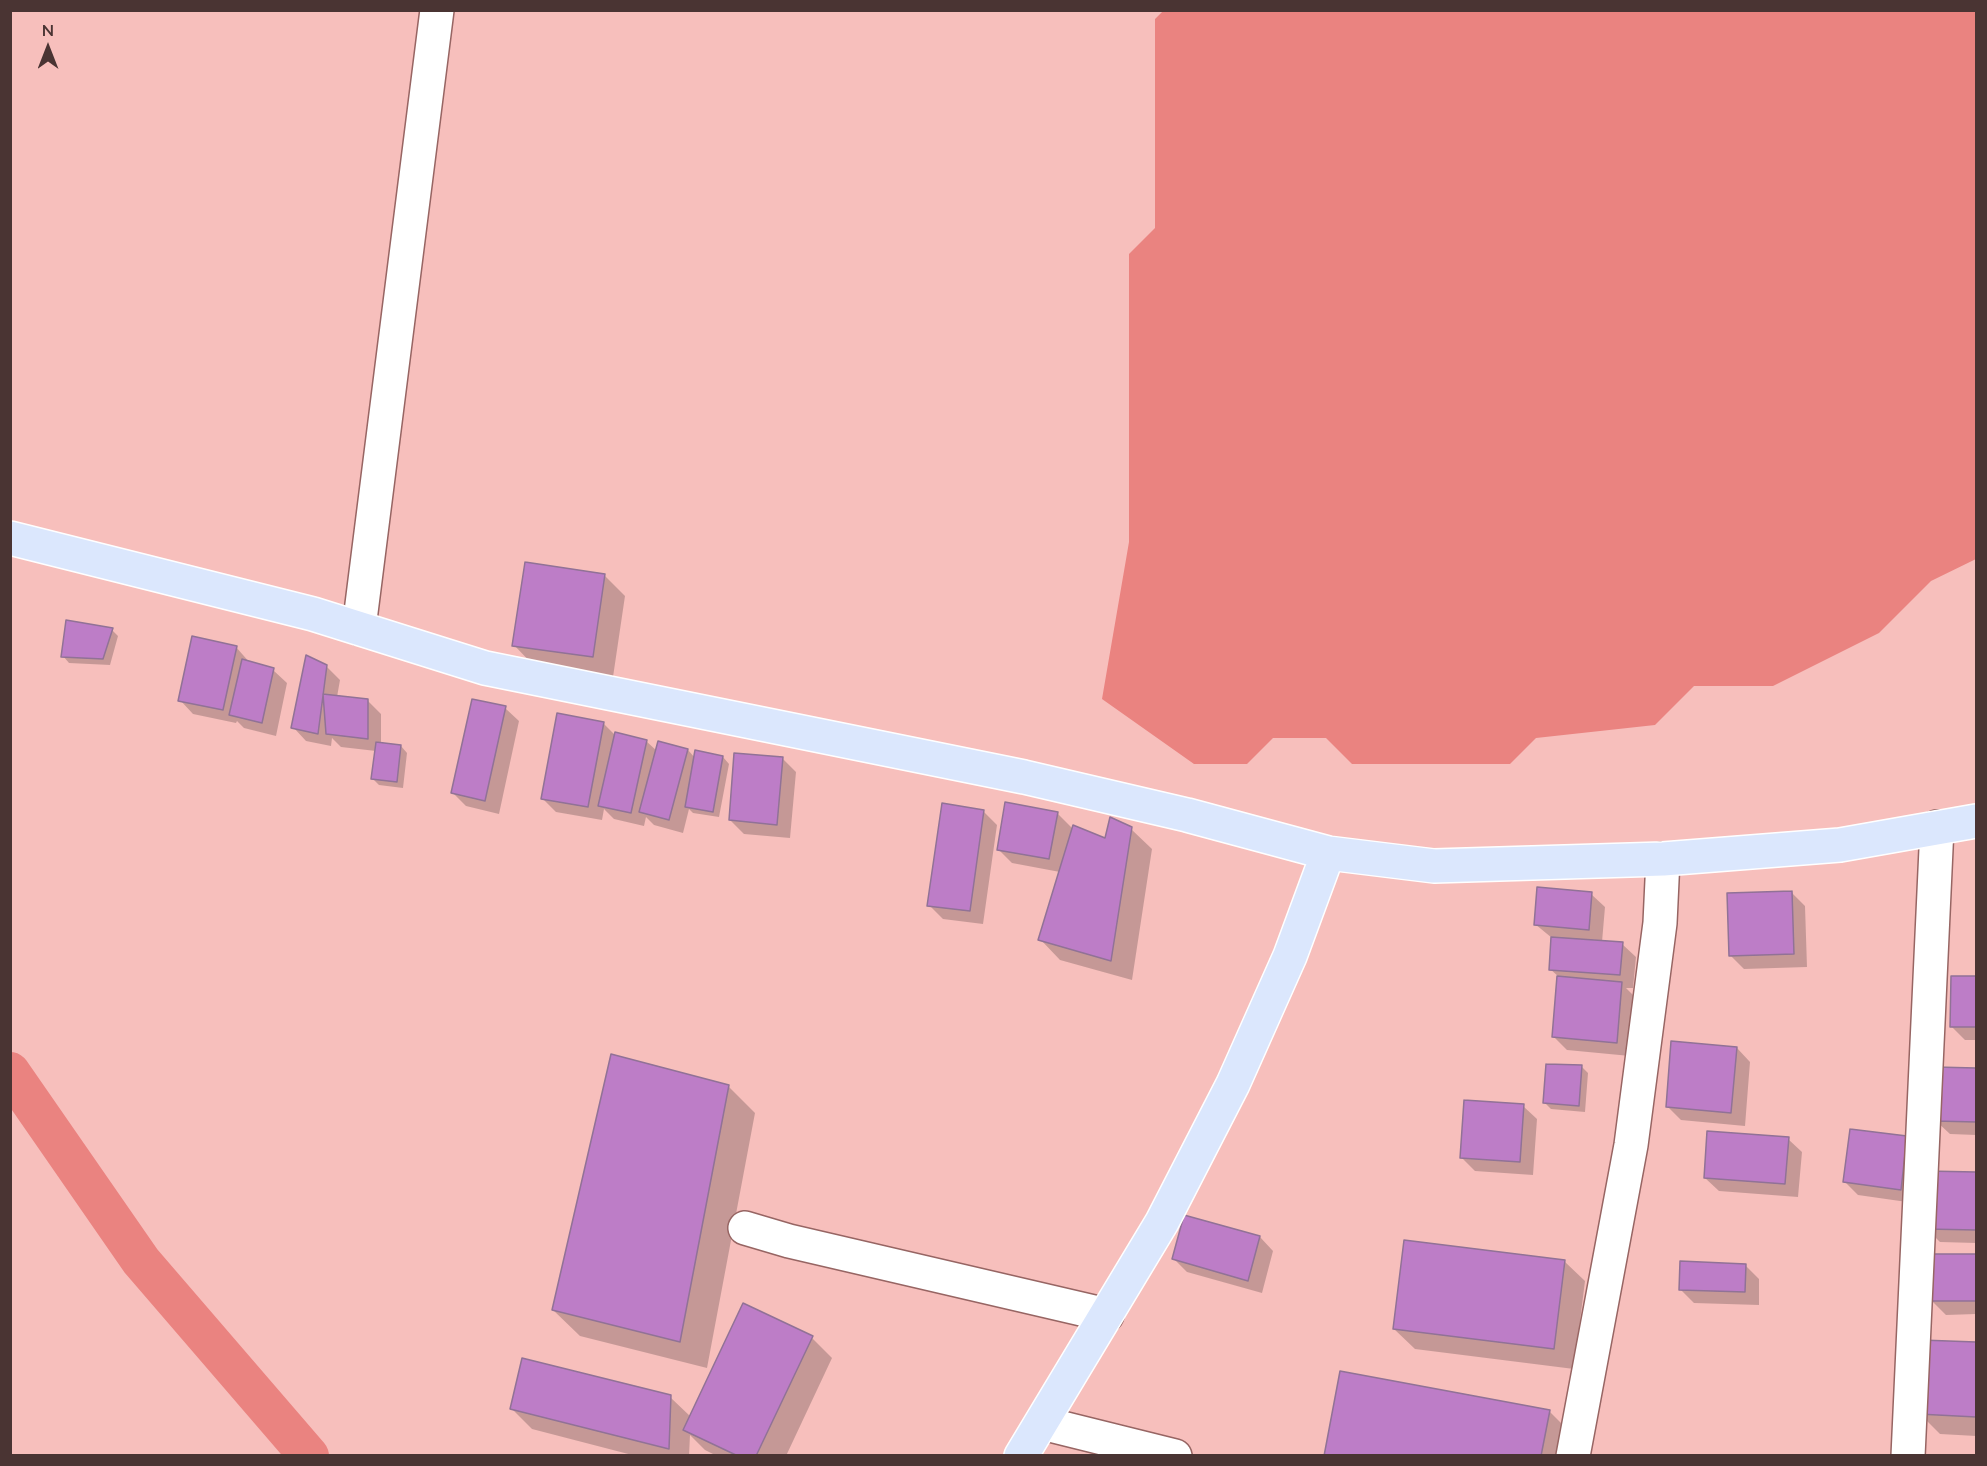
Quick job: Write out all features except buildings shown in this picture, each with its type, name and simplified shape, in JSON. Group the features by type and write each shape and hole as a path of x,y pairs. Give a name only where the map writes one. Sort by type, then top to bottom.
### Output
{"main road":[{"path":"10,538 359,628 485,668 1024,777 1187,815 1328,854 1434,866 1663,859 1840,845 1977,821"},
{"path":"1021,1455 1162,1221 1233,1084 1290,956 1328,854"}],"street":[{"path":"359,628 437,10"},
{"path":"1908,1455 1937,827"},
{"path":"1573,1455 1631,1145 1660,923 1663,859"},
{"path":"745,1228 789,1241 1107,1315"},
{"path":"1041,1423 1175,1455"}],"shaded area":[{"path":"1164,10 1976,11 1976,559 1931,581 1879,633 1773,686 1694,686 1655,725 1536,738 1510,764 1352,764 1326,738 1273,738 1247,764 1194,764 1102,699 1129,542 1129,254 1155,228 1155,19"}],"waterway":[{"path":"10,1072 141,1261 309,1456"}]}
